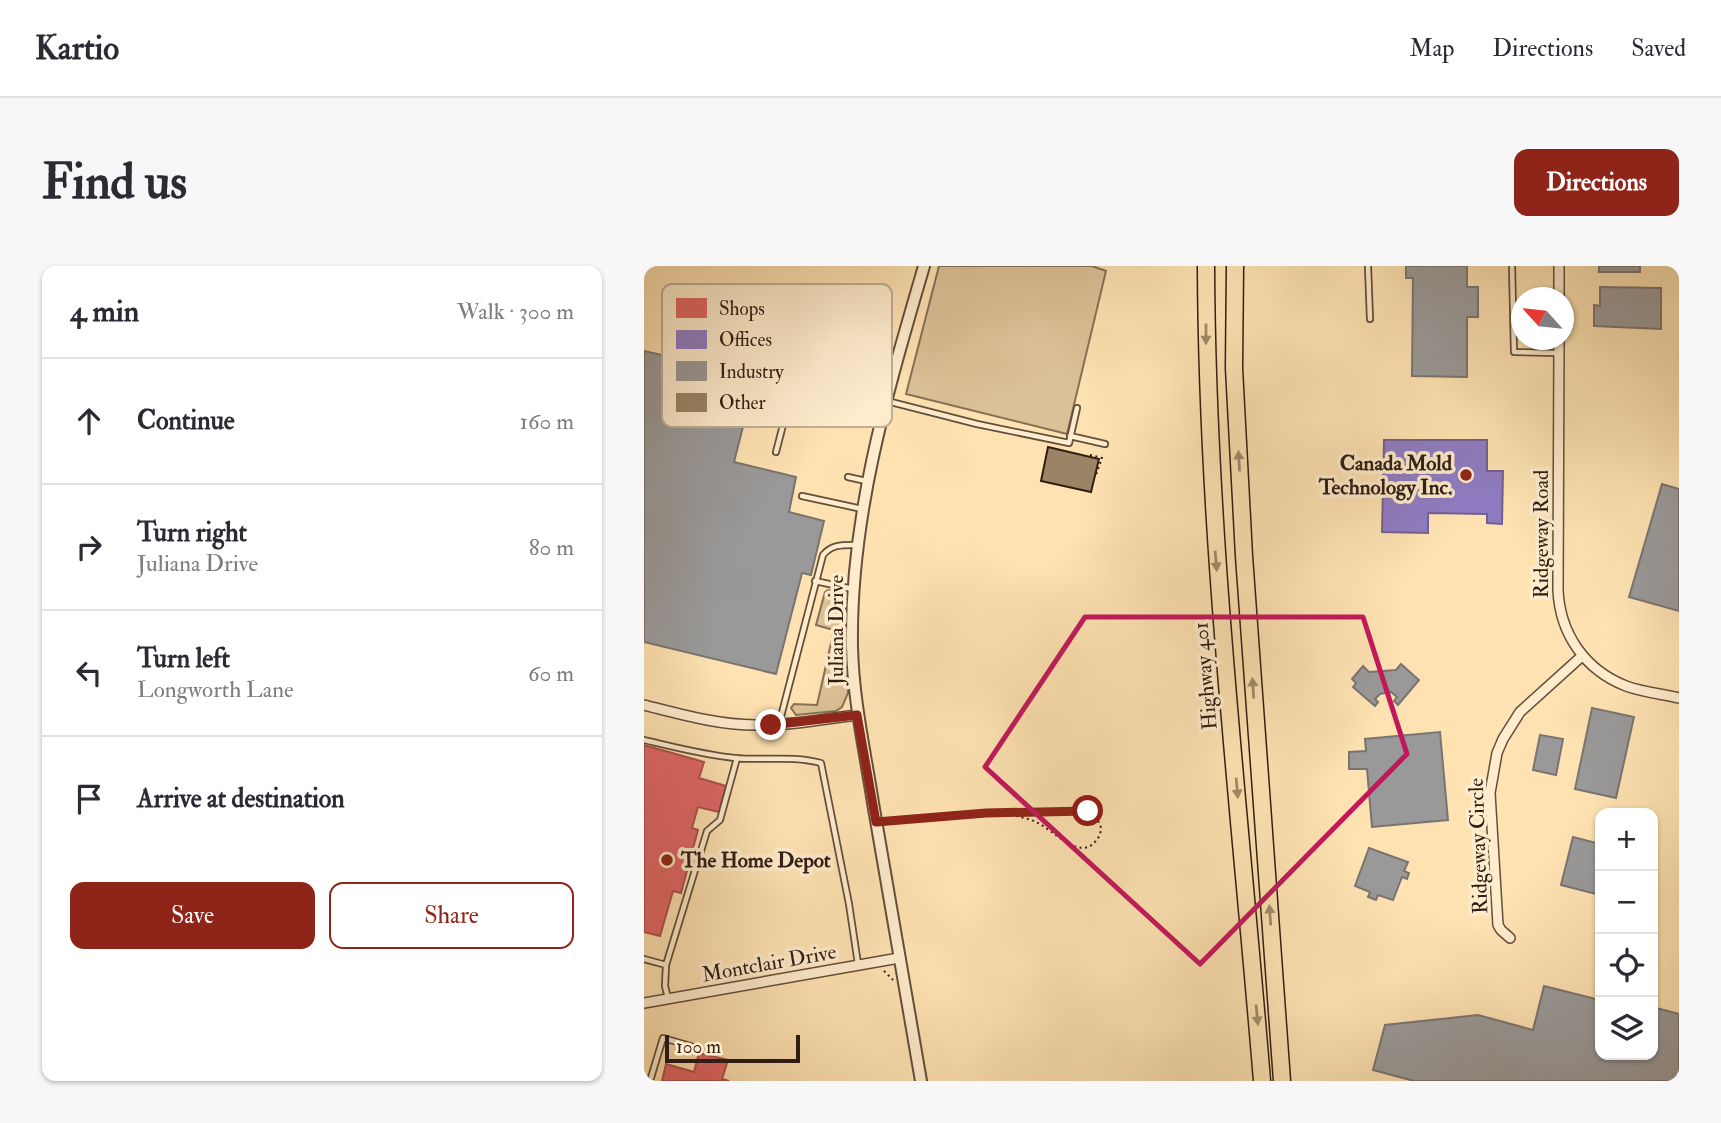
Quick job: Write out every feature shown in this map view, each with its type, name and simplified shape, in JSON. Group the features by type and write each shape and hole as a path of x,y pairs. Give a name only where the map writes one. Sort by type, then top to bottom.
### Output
{"highway":[{"name":"Highway 401","path":"1206,266 1206,362 1215,552 1262,1081"},
{"path":"1235,266 1234,368 1244,556 1282,1081"}],"street":[{"name":"Juliana Drive","path":"892,383 924,266"},
{"path":"1559,266 1559,287"},
{"name":"Ridgeway Road","path":"1559,353 1559,609 1570,639 1581,656 1602,672 1628,687 1679,698"},
{"name":"Juliana Drive","path":"880,427 862,509 854,589 852,647 857,715 921,1081"},
{"name":"Ridgeway Circle","path":"1510,938 1498,925 1490,793 1493,766 1503,739 1520,712 1581,656"},
{"path":"644,705 736,724 779,724 857,715"},
{"name":"Montclair Drive","path":"644,1003 899,958"}],"lane":[{"path":"1368,266 1370,318"},
{"path":"1512,266 1514,352 1559,353"},
{"path":"892,402 1069,443 1077,408"},
{"path":"776,452 782,427"},
{"path":"1070,436 1105,444"},
{"path":"848,477 867,481"},
{"path":"802,496 862,509"},
{"path":"779,724 823,555 836,545 858,545"},
{"path":"816,581 854,589"},
{"path":"644,740 737,758 786,757 821,763 849,904 858,965"},
{"path":"668,999 665,986 666,965 706,831 720,820 737,758"},
{"path":"644,959 666,965"},
{"path":"650,1081 663,1038 694,1047"}],"path":[{"path":"1090,455 1102,457 1096,475"},
{"path":"876,822 986,813 1088,811 1096,818 1101,828 1099,838 1083,849 1072,846 1028,819 1006,814"}],"highlighted area":[{"path":"1085,617 1363,617 1407,754 1200,964 985,767"}],"shaded area":[{"path":"939,266 1092,266 1106,271 1067,434 906,394"},
{"path":"825,592 840,592 845,597 848,693 842,707 836,711 796,715 791,708 794,704 817,705 834,630 816,625"}],"building: Shops":[{"name":"The Home Depot","path":"644,745 704,762 699,778 726,786 719,812 698,807 692,828 698,830 681,893 673,891 660,936 644,932"},
{"path":"699,1053 728,1060 722,1079 729,1081 662,1081 666,1064 694,1072"}],"building: Offices":[{"path":"1384,440 1487,440 1487,471 1503,471 1502,524 1487,523 1487,514 1428,513 1428,533 1382,532"}],"building: Industry":[{"path":"1406,266 1467,266 1467,287 1478,287 1478,317 1467,317 1467,377 1412,376 1413,278 1406,278"},
{"path":"1599,266 1640,266 1640,272 1599,272"},
{"path":"1600,287 1661,288 1661,329 1594,326 1594,305 1600,306"},
{"path":"644,351 662,355 662,427 743,427 734,462 796,477 789,512 824,521 811,575 802,573 776,674 644,642"},
{"path":"1662,484 1679,489 1679,611 1629,597"},
{"path":"1401,664 1419,680 1398,705 1394,701 1397,697 1391,692 1380,694 1375,699 1378,702 1375,706 1353,687 1356,683 1352,679 1363,666 1369,672 1396,670"},
{"path":"1592,708 1634,717 1616,798 1575,789"},
{"path":"1440,732 1448,820 1372,827 1367,769 1349,769 1349,752 1366,751 1365,739"},
{"path":"1540,735 1563,739 1556,775 1533,770"},
{"path":"1573,837 1595,843 1595,894 1561,885"},
{"path":"1369,848 1408,862 1404,871 1409,873 1407,879 1402,877 1393,900 1378,895 1376,900 1368,897 1370,892 1355,886"},
{"path":"1544,986 1595,999 1595,1060 1658,1060 1658,1008 1679,1014 1679,1081 1414,1081 1373,1070 1385,1025 1478,1015 1533,1030"}],"building: Other":[{"path":"1048,447 1099,459 1091,492 1041,481"}],"place":[{"name":"Canada Mold Technology Inc.","path":"1466,475"},
{"name":"The Home Depot","path":"667,860"}],"route":[{"path":"771,725 857,715 876,822 986,813 1088,811"}]}
